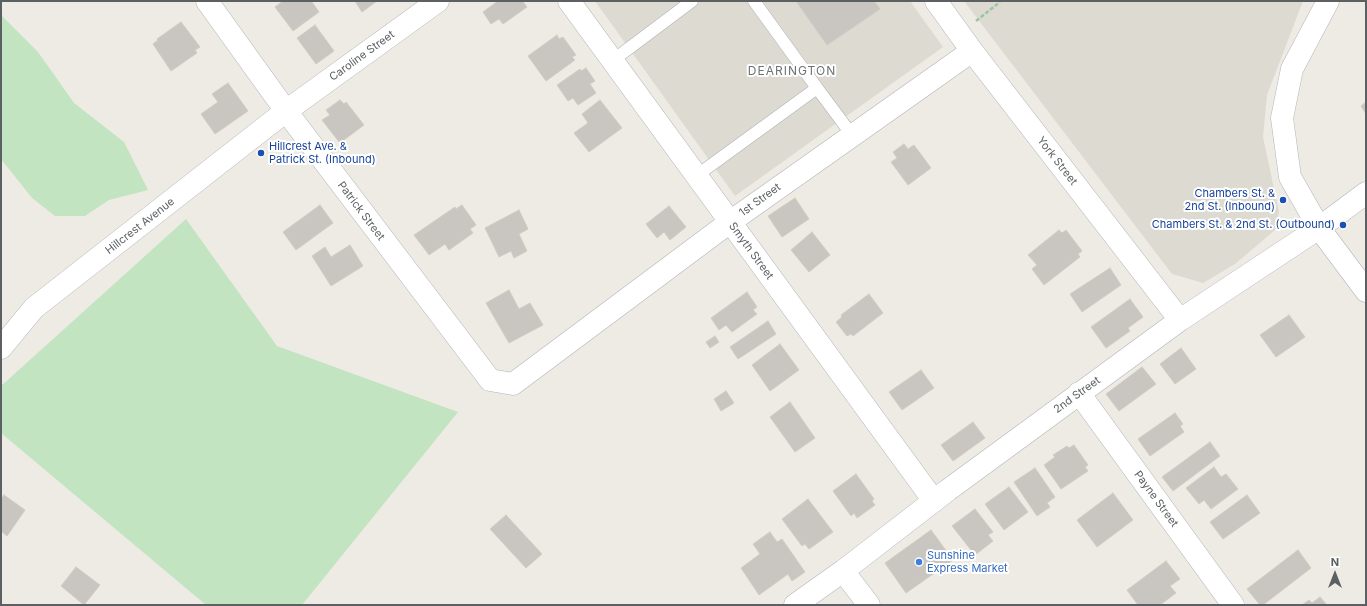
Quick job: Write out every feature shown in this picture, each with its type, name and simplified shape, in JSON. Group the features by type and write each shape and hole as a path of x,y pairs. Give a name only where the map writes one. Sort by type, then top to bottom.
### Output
{"street":[{"name":"Patrick Street","path":"207,1 286,111 490,380 514,384"},
{"name":"Caroline Street","path":"286,111 438,1"},
{"name":"Smyth Street","path":"569,1 934,501"},
{"name":"York Street","path":"936,1 972,51 1180,320"},
{"path":"1328,1 1292,69 1282,118 1290,177 1319,228 1366,291"},
{"name":"1st Street","path":"514,384 730,222 972,51"},
{"name":"Hillcrest Avenue","path":"1,348 34,308 286,111"},
{"name":"2nd Street","path":"794,605 843,571 934,501 1180,320 1319,228 1366,193"},
{"name":"Payne Street","path":"1079,394 1233,605"},
{"path":"843,571 869,605"}],"lane":[{"path":"612,60 692,1"},
{"path":"754,1 852,135"},
{"path":"696,176 817,88"}],"path":[{"path":"982,16 1000,2"}],"shaded area":[{"path":"595,1 910,1 943,47 735,196"},
{"path":"964,1 1303,1 1267,95 1263,137 1279,212 1275,230 1235,264 1203,283 1172,274"}],"green space":[{"path":"1,15 38,52 74,103 124,142 148,190 109,200 85,216 55,216 32,198 1,159"},
{"path":"186,219 277,346 458,412 302,605 206,605 1,433 1,386"}],"building":[{"path":"283,1 313,1 312,2 319,12 293,31 275,7"},
{"path":"355,1 377,1 362,12"},
{"path":"498,1 524,1 523,2 527,7 503,24 499,19 491,24 483,12"},
{"path":"796,1 874,1 880,9 827,45"},
{"path":"181,22 200,47 195,50 197,53 171,71 153,44 158,40 157,39"},
{"path":"315,25 334,51 316,64 297,38"},
{"path":"557,35 559,39 563,37 576,55 572,57 575,60 546,81 528,56"},
{"path":"586,68 595,81 590,84 596,93 578,105 573,98 568,101 557,85 580,69 581,71"},
{"path":"228,83 248,111 215,134 201,114 218,102 212,94"},
{"path":"340,100 344,104 346,102 364,125 340,143 322,120 330,115 326,110"},
{"path":"600,100 622,128 589,152 574,133 588,123 582,114"},
{"path":"1366,102 1366,114 1361,106"},
{"path":"904,144 908,149 914,145 931,168 908,185 891,162 897,158 893,152"},
{"path":"795,198 809,219 782,237 768,216"},
{"path":"320,205 333,223 296,250 283,232"},
{"path":"462,205 476,225 470,229 473,233 449,250 445,244 429,255 414,235 455,207 456,209"},
{"path":"669,206 686,227 670,240 664,232 657,238 646,224"},
{"path":"519,210 528,229 519,234 527,251 514,258 511,251 499,257 485,228"},
{"path":"1059,230 1062,233 1066,230 1082,251 1078,254 1080,257 1044,285 1032,269 1037,265 1028,255"},
{"path":"812,232 830,255 809,272 791,250"},
{"path":"350,245 363,266 331,286 312,256 325,247 331,257"},
{"path":"1110,268 1121,285 1082,312 1070,294"},
{"path":"509,290 519,309 530,303 543,325 509,343 486,303"},
{"path":"747,292 757,307 753,310 757,314 732,332 726,325 719,330 711,318"},
{"path":"869,294 883,313 853,336 851,334 847,336 836,322 842,317 841,315"},
{"path":"1130,299 1143,317 1128,328 1130,331 1106,348 1091,327"},
{"path":"1289,315 1305,337 1276,357 1260,335"},
{"path":"768,321 776,334 738,359 730,347"},
{"path":"715,336 719,342 710,348 706,342"},
{"path":"780,344 799,370 770,391 752,365"},
{"path":"1181,348 1196,369 1175,384 1160,364"},
{"path":"1142,367 1156,384 1119,411 1106,394"},
{"path":"921,370 934,388 902,410 889,392"},
{"path":"726,391 734,403 721,411 714,399"},
{"path":"790,402 815,438 795,452 770,417"},
{"path":"1175,413 1183,424 1180,426 1184,432 1150,456 1138,439"},
{"path":"973,422 985,438 953,461 941,445"},
{"path":"1210,442 1220,456 1173,491 1162,477"},
{"path":"1074,445 1088,465 1085,467 1088,471 1061,489 1044,465 1055,457 1053,455 1067,446 1069,448"},
{"path":"1214,467 1221,477 1226,474 1238,489 1211,509 1204,500 1199,504 1186,488"},
{"path":"1035,468 1055,497 1047,503 1050,507 1037,516 1014,482"},
{"path":"856,474 874,499 872,501 875,505 857,518 854,513 851,516 833,491"},
{"path":"1009,487 1028,512 1004,530 985,504"},
{"path":"1113,493 1133,520 1097,547 1077,520"},
{"path":"4,495 25,510 7,536 1,531 1,499"},
{"path":"1247,495 1260,513 1223,539 1210,522"},
{"path":"808,499 833,532 809,549 805,544 802,546 782,519"},
{"path":"975,509 993,532 988,535 993,541 975,555 952,526"},
{"path":"506,515 542,554 526,568 490,529"},
{"name":"Sunshine Express Market","path":"931,530 953,560 906,593 885,563"},
{"path":"770,532 777,542 782,539 805,572 792,581 788,574 759,595 741,568 760,554 753,544"},
{"path":"1298,550 1311,568 1263,605 1260,605 1247,589"},
{"path":"1166,561 1180,579 1170,586 1176,593 1160,605 1138,605 1127,590"},
{"path":"76,567 100,585 84,605 61,586"},
{"path":"1320,597 1327,605 1302,605 1309,600 1312,603"}],"place":[{"name":"Hillcrest Ave. & Patrick St. (Inbound)","path":"261,153"},
{"name":"Chambers St. & 2nd St. (Inbound)","path":"1283,200"},
{"name":"Chambers St. & 2nd St. (Outbound)","path":"1343,225"},
{"name":"Sunshine Express Market","path":"919,562"}],"district":[{"name":"DEARINGTON","path":"792,71"}]}
